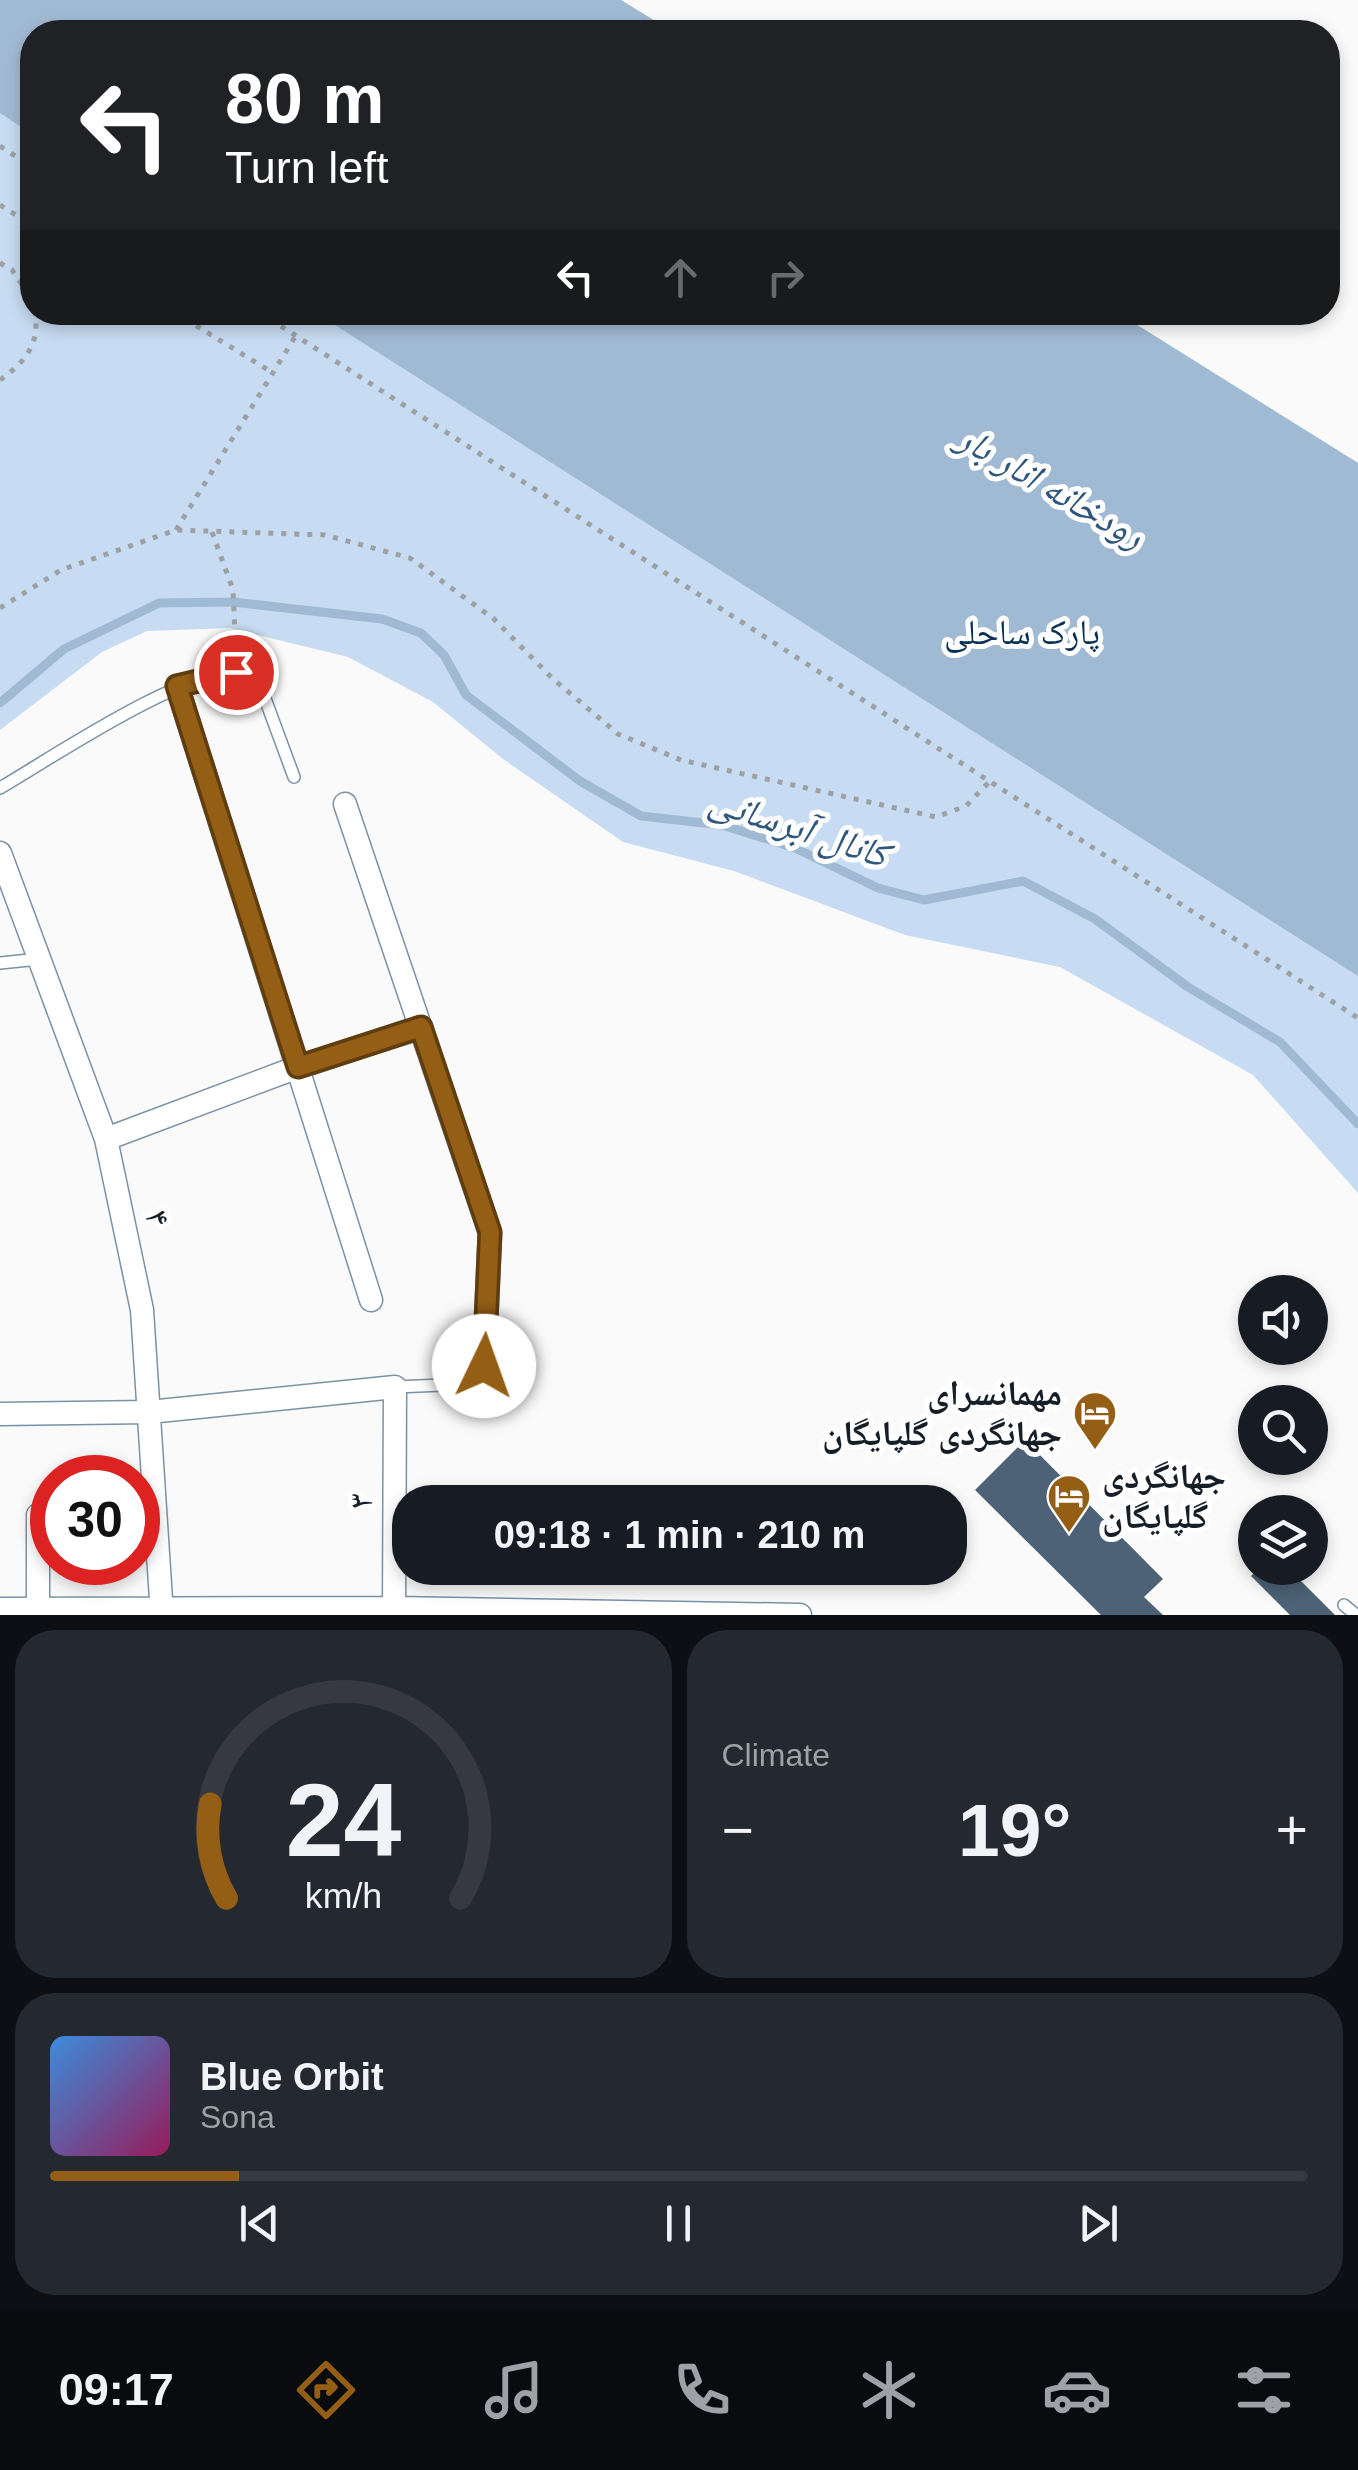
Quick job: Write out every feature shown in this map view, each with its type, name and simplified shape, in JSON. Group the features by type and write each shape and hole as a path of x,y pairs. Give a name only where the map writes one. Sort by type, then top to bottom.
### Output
{"street":[{"path":"177,686 371,1300"},
{"path":"346,804 490,1232 484,1366 476,1380"},
{"name":"۴","path":"0,852 106,1139 142,1310 162,1612"},
{"path":"106,1139 298,1067 421,1027"},
{"path":"0,1414 149,1412 395,1386"},
{"name":"۳","path":"394,1611 395,1386"},
{"path":"38,1585 38,1612"},
{"path":"0,1609 800,1615"}],"lane":[{"path":"0,788 177,686 236,672 249,674 260,685 294,778"},
{"path":"0,963 39,959"},
{"path":"395,1386 466,1384 476,1380"},
{"path":"1344,1605 1356,1615"}],"path":[{"path":"0,263 12,270 20,282"},
{"path":"0,380 22,364 36,325"},
{"path":"195,325 273,373"},
{"path":"279,325 1358,1018"},
{"path":"176,530 296,336"},
{"path":"0,608 61,570 176,530 326,535 410,558 494,620 552,678 618,734 681,760 936,817 966,806 989,782"},
{"path":"212,532 233,590 236,672"}],"green space":[{"name":"پارک ساحلی","path":"0,0 621,0 654,20 20,20 20,325 1137,325 1358,463 1358,1193 1253,1075 1060,967 905,935 734,871 623,842 503,759 433,702 348,657 230,628 147,631 102,652 0,730"}],"water":[{"path":"0,0 621,0 654,20 20,20 20,126 0,113"},
{"name":"رودخانه انار بار","path":"335,325 1137,325 1358,463 1358,976"}],"building":[{"name":"جهانگردی گلپایگان","path":"1025,1440 1163,1579 1144,1597 1163,1615 1101,1615 975,1490"},
{"name":"جهانگردی گلپایگان","path":"1260,1585 1305,1585 1335,1615 1290,1615"}],"waterway":[{"name":"کانال آبرسانی","path":"0,703 64,649 159,603 233,602 382,619 421,633 444,655 466,695 580,781 641,816 722,825 795,848 878,888 924,900 1023,881 1095,919 1188,987 1280,1042 1358,1124"}],"place":[{"name":"مهمانسرای جهانگردی گلپایگان","path":"1095,1451"},
{"name":"جهانگردی گلپایگان","path":"1069,1534"}],"route":[{"path":"236,672 177,686 298,1067 421,1027 490,1232 484,1366"}]}
